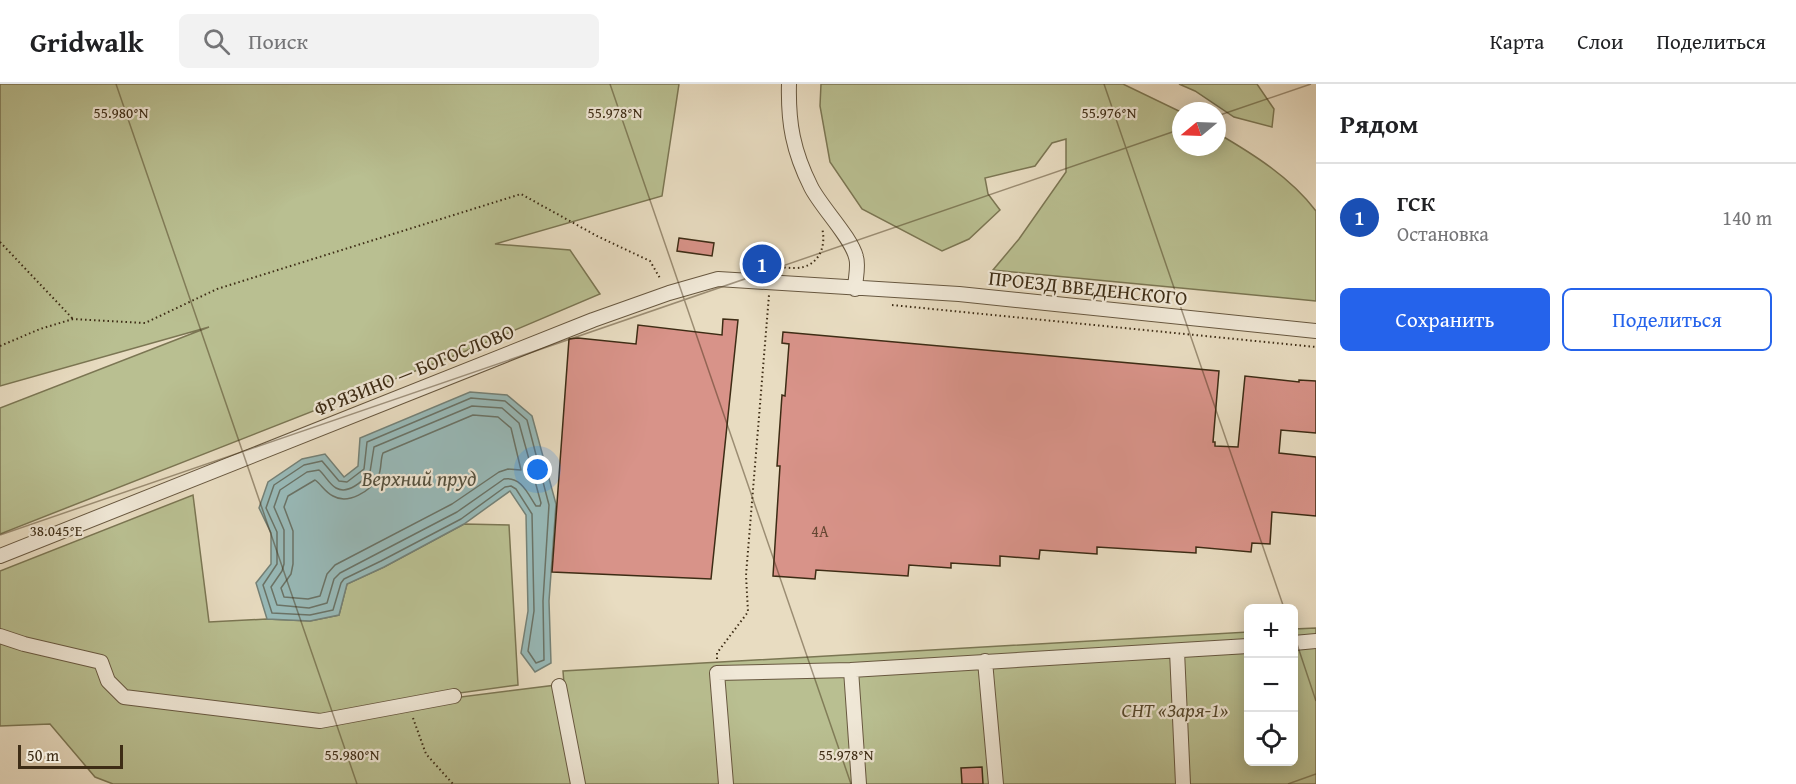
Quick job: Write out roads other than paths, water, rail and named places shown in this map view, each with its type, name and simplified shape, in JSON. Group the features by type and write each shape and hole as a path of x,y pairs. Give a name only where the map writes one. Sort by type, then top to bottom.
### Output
{"street":[{"path":"789,84 788,114 795,151 812,189 846,238 856,257 855,289"},
{"name":"ФРЯЗИНО — БОГОСЛОВО","path":"0,556 592,320 669,293 718,279 855,289"},
{"name":"ПРОЕЗД ВВЕДЕНСКОГО","path":"855,289 958,294 1316,331"},
{"path":"0,636 101,662 108,681 124,697 320,721 454,696"},
{"path":"1298,643 1316,641"},
{"path":"726,784 717,673 851,670 1244,646"},
{"path":"1177,651 1183,784"},
{"path":"985,661 996,784"},
{"path":"851,670 859,784"},
{"path":"559,686 578,784"}],"water":[{"name":"Верхний пруд","path":"470,392 507,395 532,416 556,504 549,601 551,663 535,672 521,653 528,611 526,515 510,491 464,524 347,584 339,615 310,621 267,619 256,583 271,564 271,533 259,508 268,482 302,459 325,454 344,477 358,466 360,438"}],"place":[{"name":"ГСК","path":"762,264"}],"park label":[{"name":"СНТ «Заря-1»","path":"1175,710"}]}
